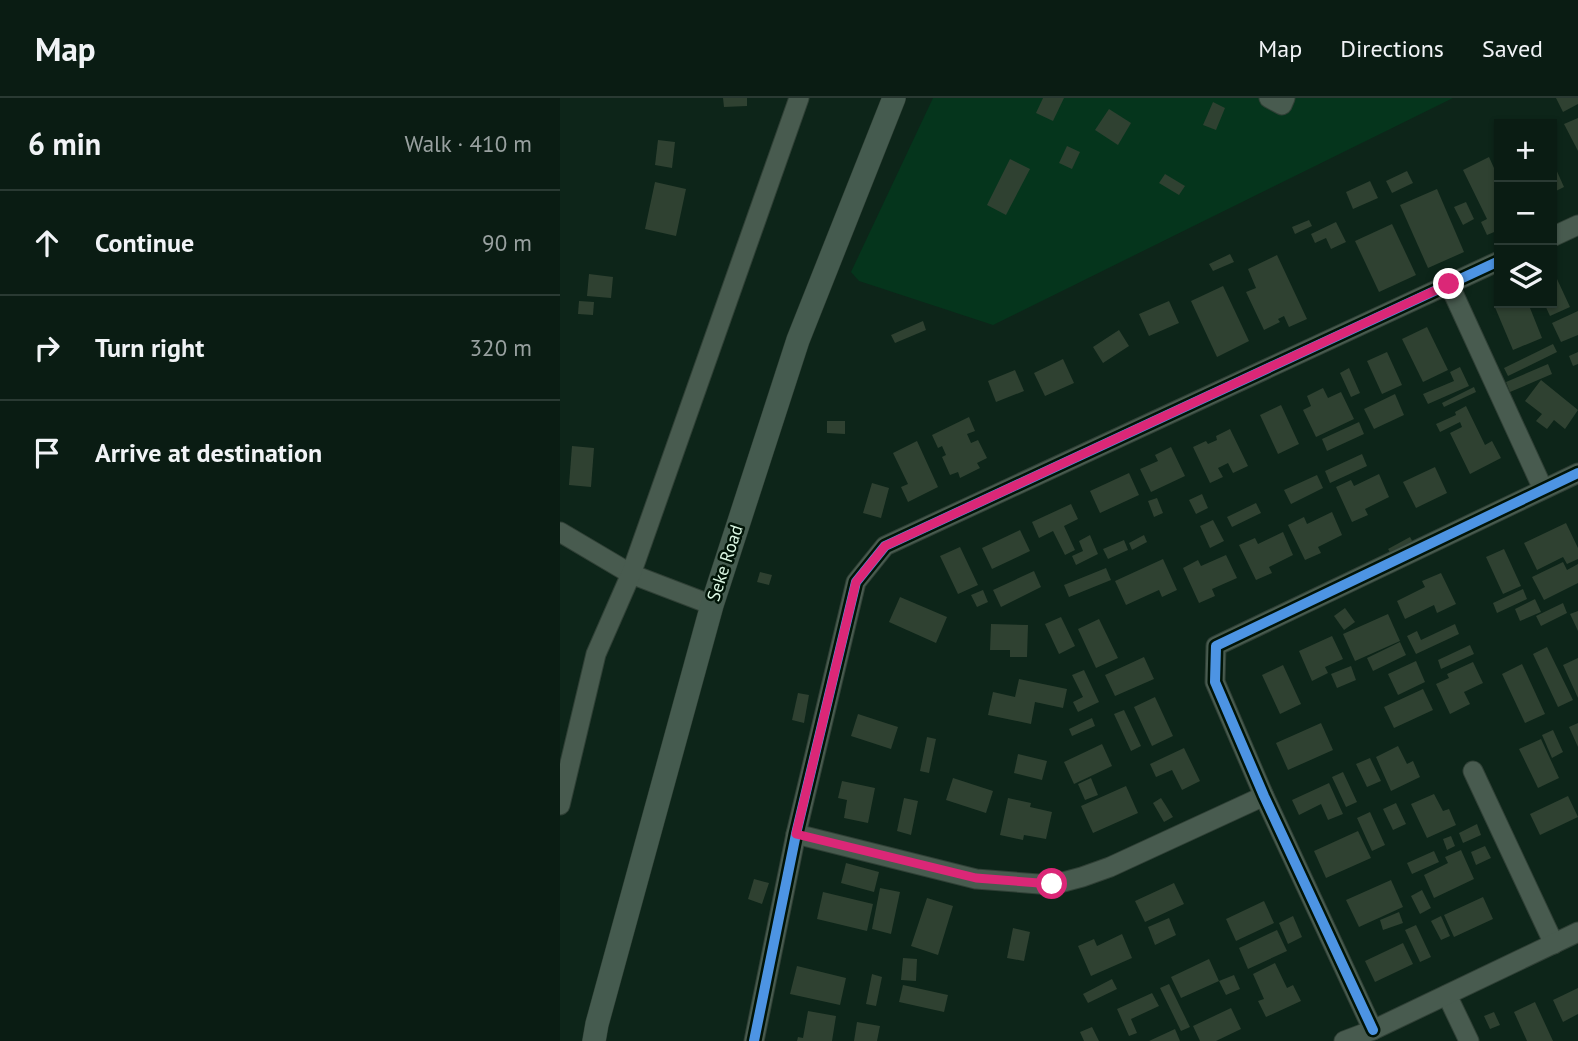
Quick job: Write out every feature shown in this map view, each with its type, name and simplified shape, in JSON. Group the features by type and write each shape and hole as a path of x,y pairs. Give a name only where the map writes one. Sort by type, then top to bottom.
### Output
{"main road":[{"name":"Seke Road","path":"594,1041 628,907 712,605 798,340 894,98"}],"street":[{"path":"560,804 596,654 631,574 799,98"},
{"path":"1269,98 1282,105 1284,98"},
{"path":"1557,235 1578,225"},
{"path":"754,1041 796,834 856,582 885,546 1494,263"},
{"path":"1449,284 1543,489"},
{"path":"1373,1030 1264,796 1215,682 1216,646 1578,473"},
{"path":"560,531 631,574 712,605"},
{"path":"1473,771 1554,944"},
{"path":"796,834 976,878 1052,884 1110,867 1264,796"},
{"path":"1344,1041 1373,1030 1578,932"},
{"path":"1447,995 1469,1041"}],"shaded area":[{"path":"933,98 1453,98 993,325 859,281 851,272"}],"building":[{"path":"723,98 747,98 747,106 724,107"},
{"path":"1043,98 1064,98 1053,121 1036,113"},
{"path":"1556,98 1578,98 1578,104 1563,112"},
{"path":"1213,102 1225,108 1216,130 1203,125"},
{"path":"1109,109 1131,123 1118,145 1095,130"},
{"path":"1578,118 1578,151 1564,124"},
{"path":"658,140 675,142 672,168 655,165"},
{"path":"1067,146 1080,152 1072,169 1059,163"},
{"path":"1489,157 1494,168 1494,232 1487,235 1481,222 1487,219 1463,170"},
{"path":"1010,159 1030,169 1006,215 987,205"},
{"path":"1407,171 1413,183 1392,193 1386,181"},
{"path":"1557,171 1564,187 1557,190"},
{"path":"1165,174 1185,186 1179,195 1159,183"},
{"path":"1370,181 1378,198 1353,209 1346,192"},
{"path":"655,182 686,189 676,236 645,229"},
{"path":"1437,189 1464,252 1428,268 1400,205"},
{"path":"1466,202 1474,219 1463,225 1454,207"},
{"path":"1309,220 1312,226 1295,234 1292,227"},
{"path":"1336,222 1346,242 1331,249 1326,238 1315,243 1311,234"},
{"path":"1392,224 1416,275 1379,292 1355,241"},
{"path":"1230,254 1234,262 1213,271 1209,264"},
{"path":"1277,255 1307,319 1289,327 1284,316 1278,319 1280,322 1264,330 1246,292 1256,288 1248,269"},
{"path":"589,274 613,277 611,298 587,296"},
{"path":"1557,279 1570,307 1550,316 1546,308 1557,308"},
{"path":"1223,286 1249,341 1217,357 1191,301"},
{"path":"579,301 594,302 593,315 578,314"},
{"path":"1169,301 1179,323 1149,336 1139,314"},
{"path":"1495,308 1530,308 1542,338 1513,350"},
{"path":"1578,311 1578,335 1561,342 1552,323"},
{"path":"923,321 926,330 895,343 891,335"},
{"path":"1427,327 1448,370 1423,382 1402,339"},
{"path":"1119,330 1129,346 1103,363 1093,347"},
{"path":"1553,344 1557,352 1508,376 1504,368"},
{"path":"1387,352 1402,385 1382,394 1367,361"},
{"path":"1578,352 1578,364 1573,366 1569,356"},
{"path":"1063,359 1074,383 1045,396 1034,373"},
{"path":"1548,364 1552,374 1510,392 1506,382"},
{"path":"1460,367 1469,386 1428,404 1423,394 1454,381 1450,372"},
{"path":"1349,368 1360,393 1351,397 1340,373"},
{"path":"1015,370 1024,391 996,402 988,381"},
{"path":"1541,380 1578,410 1565,429 1554,420 1547,429 1536,421 1542,414 1525,401"},
{"path":"1474,387 1476,392 1444,407 1442,403"},
{"path":"1323,388 1328,398 1341,392 1354,419 1316,437 1303,410 1311,406 1307,396"},
{"path":"1395,394 1404,415 1374,429 1364,409"},
{"path":"1281,405 1299,444 1278,454 1260,415"},
{"path":"1466,406 1485,445 1492,441 1501,458 1470,474 1450,433 1462,427 1460,422 1440,432 1436,424 1456,415 1455,412"},
{"path":"969,417 975,431 967,434 971,443 978,440 987,458 977,463 980,468 960,478 958,472 950,475 942,457 946,455 942,446 938,448 932,435"},
{"path":"827,421 845,421 845,434 827,433"},
{"path":"1359,422 1364,434 1327,451 1322,439"},
{"path":"1230,429 1248,466 1233,473 1228,463 1218,468 1223,477 1210,483 1193,447 1206,441 1208,444 1217,440 1216,436"},
{"path":"917,441 938,487 908,502 901,487 908,484 893,453"},
{"path":"572,446 594,448 591,487 569,485"},
{"path":"1171,447 1185,476 1151,492 1140,469 1158,461 1155,455"},
{"path":"1362,454 1367,466 1330,483 1325,471"},
{"path":"1435,467 1447,493 1416,508 1403,482"},
{"path":"1129,473 1139,495 1100,513 1090,491"},
{"path":"1379,474 1389,497 1365,509 1368,515 1352,522 1336,487 1351,480 1354,486"},
{"path":"1317,475 1323,488 1291,504 1284,490"},
{"path":"872,483 889,488 881,518 863,513"},
{"path":"1202,494 1208,508 1196,514 1189,500"},
{"path":"1157,498 1163,513 1154,517 1148,501"},
{"path":"1256,503 1261,513 1232,527 1227,517"},
{"path":"1071,504 1078,519 1064,526 1075,550 1065,555 1053,531 1039,538 1032,522"},
{"path":"1332,512 1342,535 1318,547 1321,553 1305,560 1288,525 1304,517 1307,524"},
{"path":"1213,520 1224,541 1210,548 1200,526"},
{"path":"1566,523 1578,548 1578,559 1567,564 1563,557 1537,570 1524,543"},
{"path":"1020,530 1030,551 992,569 982,548"},
{"path":"1283,532 1293,555 1269,567 1272,573 1256,580 1239,545 1255,538 1258,544"},
{"path":"1090,535 1098,554 1076,565 1072,556 1083,551 1079,541"},
{"path":"1144,535 1147,542 1132,550 1129,543"},
{"path":"1410,537 1414,544 1392,555 1388,549"},
{"path":"1124,540 1128,550 1108,559 1103,549"},
{"path":"960,547 978,585 958,594 940,556"},
{"path":"1504,549 1521,586 1503,594 1486,557"},
{"path":"1226,555 1237,578 1212,589 1215,596 1199,603 1183,568 1198,560 1201,566"},
{"path":"1163,559 1177,590 1162,597 1159,590 1126,605 1115,581"},
{"path":"1563,562 1567,570 1578,564 1578,583 1544,600 1532,577"},
{"path":"1106,568 1111,580 1069,597 1064,585"},
{"path":"1034,571 1041,587 1001,607 993,590"},
{"path":"760,572 772,575 769,585 757,582"},
{"path":"1441,573 1456,604 1437,613 1434,605 1405,619 1397,601 1425,587 1422,581"},
{"path":"1523,589 1527,599 1497,613 1493,603"},
{"path":"983,590 988,602 977,607 971,595"},
{"path":"900,597 947,617 936,643 889,622"},
{"path":"1535,599 1541,612 1520,621 1515,609"},
{"path":"1563,603 1567,613 1541,626 1536,616"},
{"path":"1345,608 1355,622 1344,630 1334,616"},
{"path":"1578,611 1578,631 1570,614"},
{"path":"1388,614 1400,641 1355,661 1343,634"},
{"path":"1061,617 1075,646 1059,654 1045,624"},
{"path":"1099,619 1118,658 1096,668 1078,629"},
{"path":"991,624 1028,625 1027,657 1010,657 1010,650 990,650"},
{"path":"1455,624 1459,634 1416,654 1407,636 1417,631 1421,640"},
{"path":"1332,636 1343,659 1325,667 1328,673 1312,681 1299,651"},
{"path":"1400,642 1406,655 1373,671 1367,658"},
{"path":"1470,645 1474,654 1441,669 1438,660"},
{"path":"1547,647 1573,700 1558,707 1533,654"},
{"path":"1144,657 1154,679 1115,696 1105,675"},
{"path":"1578,658 1578,698 1563,665"},
{"path":"1416,661 1425,682 1398,695 1388,674"},
{"path":"1473,662 1483,683 1464,692 1470,704 1450,714 1436,684 1449,678 1447,674"},
{"path":"1522,664 1545,714 1525,723 1502,674"},
{"path":"1283,665 1301,704 1280,714 1262,675"},
{"path":"1351,666 1356,680 1337,688 1331,674"},
{"path":"1084,670 1099,702 1078,712 1073,702 1083,697 1072,675"},
{"path":"1019,679 1067,689 1063,708 1035,702 1031,724 988,715 993,692 1015,697"},
{"path":"1423,689 1433,710 1394,728 1384,707"},
{"path":"798,693 809,695 804,723 792,720"},
{"path":"1155,697 1173,736 1152,746 1134,707"},
{"path":"1124,710 1141,746 1131,751 1114,714"},
{"path":"858,714 898,727 891,749 851,736"},
{"path":"1092,718 1095,726 1072,736 1069,729"},
{"path":"1321,723 1333,750 1288,770 1276,743"},
{"path":"1578,723 1578,747 1569,727"},
{"path":"1553,730 1563,752 1552,758 1542,735"},
{"path":"927,737 936,739 929,773 920,771"},
{"path":"1541,739 1559,778 1538,788 1519,749"},
{"path":"1102,744 1112,766 1074,784 1064,762"},
{"path":"1398,746 1407,764 1413,761 1420,777 1391,791 1376,757"},
{"path":"1184,748 1200,781 1182,790 1172,770 1156,777 1150,764"},
{"path":"1018,754 1047,761 1042,780 1014,773"},
{"path":"1370,758 1381,781 1367,787 1356,764"},
{"path":"1343,772 1357,802 1346,807 1332,777"},
{"path":"953,778 993,791 986,813 946,800"},
{"path":"1091,778 1098,795 1085,800 1078,784"},
{"path":"842,781 875,788 868,823 844,818 847,800 838,798"},
{"path":"1329,783 1343,814 1328,820 1321,804 1299,815 1292,800"},
{"path":"1126,786 1138,813 1093,833 1081,806"},
{"path":"1434,794 1443,811 1449,809 1456,825 1427,838 1411,804"},
{"path":"1568,796 1578,817 1540,835 1530,814"},
{"path":"904,798 918,801 911,835 897,831"},
{"path":"1008,798 1031,803 1030,807 1052,812 1046,839 1024,835 1023,840 1000,835"},
{"path":"1161,798 1173,817 1164,822 1153,803"},
{"path":"1396,803 1406,824 1393,830 1383,809"},
{"path":"1370,812 1385,845 1372,851 1357,818"},
{"path":"1477,824 1481,835 1463,843 1459,833"},
{"path":"1358,831 1371,858 1326,878 1314,851"},
{"path":"1451,836 1455,846 1447,850 1443,839"},
{"path":"1485,846 1491,858 1476,865 1471,852"},
{"path":"1461,850 1474,879 1434,898 1424,875 1448,863 1445,857"},
{"path":"1434,851 1439,862 1412,874 1407,863"},
{"path":"846,863 879,872 874,892 841,883"},
{"path":"754,879 769,883 762,904 748,899"},
{"path":"1391,880 1403,907 1359,927 1346,900"},
{"path":"1174,883 1184,904 1145,922 1135,901"},
{"path":"880,888 900,892 891,934 872,929"},
{"path":"1422,890 1431,908 1420,914 1411,896"},
{"path":"823,892 873,904 867,931 817,919"},
{"path":"1483,897 1493,919 1454,937 1444,915"},
{"path":"927,898 953,906 938,955 911,946"},
{"path":"1264,901 1274,923 1236,941 1226,919"},
{"path":"1399,912 1403,923 1383,930 1380,920"},
{"path":"1293,916 1302,937 1288,944 1279,923"},
{"path":"1441,916 1450,936 1441,940 1431,921"},
{"path":"1169,918 1176,935 1155,945 1148,927"},
{"path":"1416,925 1431,957 1420,962 1405,930"},
{"path":"1013,928 1030,932 1024,961 1007,958"},
{"path":"1277,930 1287,951 1248,969 1239,948"},
{"path":"1122,934 1132,958 1091,976 1078,946 1094,939 1097,946"},
{"path":"1403,943 1413,964 1375,982 1365,961"},
{"path":"903,958 917,959 916,981 901,980"},
{"path":"1209,959 1219,981 1181,998 1171,977"},
{"path":"1275,963 1287,988 1293,985 1301,1001 1266,1017 1258,1001 1264,999 1253,974"},
{"path":"797,966 846,978 840,1005 790,994"},
{"path":"872,974 882,977 876,1006 866,1004"},
{"path":"1234,975 1240,989 1226,995 1219,981"},
{"path":"1112,979 1117,989 1088,1003 1083,994"},
{"path":"1169,984 1190,1027 1181,1031 1160,988"},
{"path":"903,985 948,995 944,1012 899,1002"},
{"path":"1578,988 1578,1014 1563,1022 1553,1000"},
{"path":"1152,993 1159,1006 1131,1019 1137,1033 1129,1036 1117,1009"},
{"path":"1535,1002 1553,1041 1527,1041 1514,1012"},
{"path":"1231,1008 1241,1029 1216,1041 1200,1041 1193,1026"},
{"path":"808,1011 836,1016 832,1041 797,1041 798,1037 803,1038"},
{"path":"1494,1012 1500,1025 1490,1029 1484,1016"},
{"path":"857,1022 880,1026 877,1041 854,1041"},
{"path":"1092,1027 1099,1041 1084,1041 1080,1032"},
{"path":"1175,1029 1180,1041 1149,1041"}],"cycle path":[{"path":"754,1041 796,834 856,582 885,546 1494,263"},
{"path":"1373,1030 1264,796 1215,682 1216,646 1578,473"}],"route":[{"path":"1052,884 976,878 796,834 856,582 885,546 1449,284"}]}
